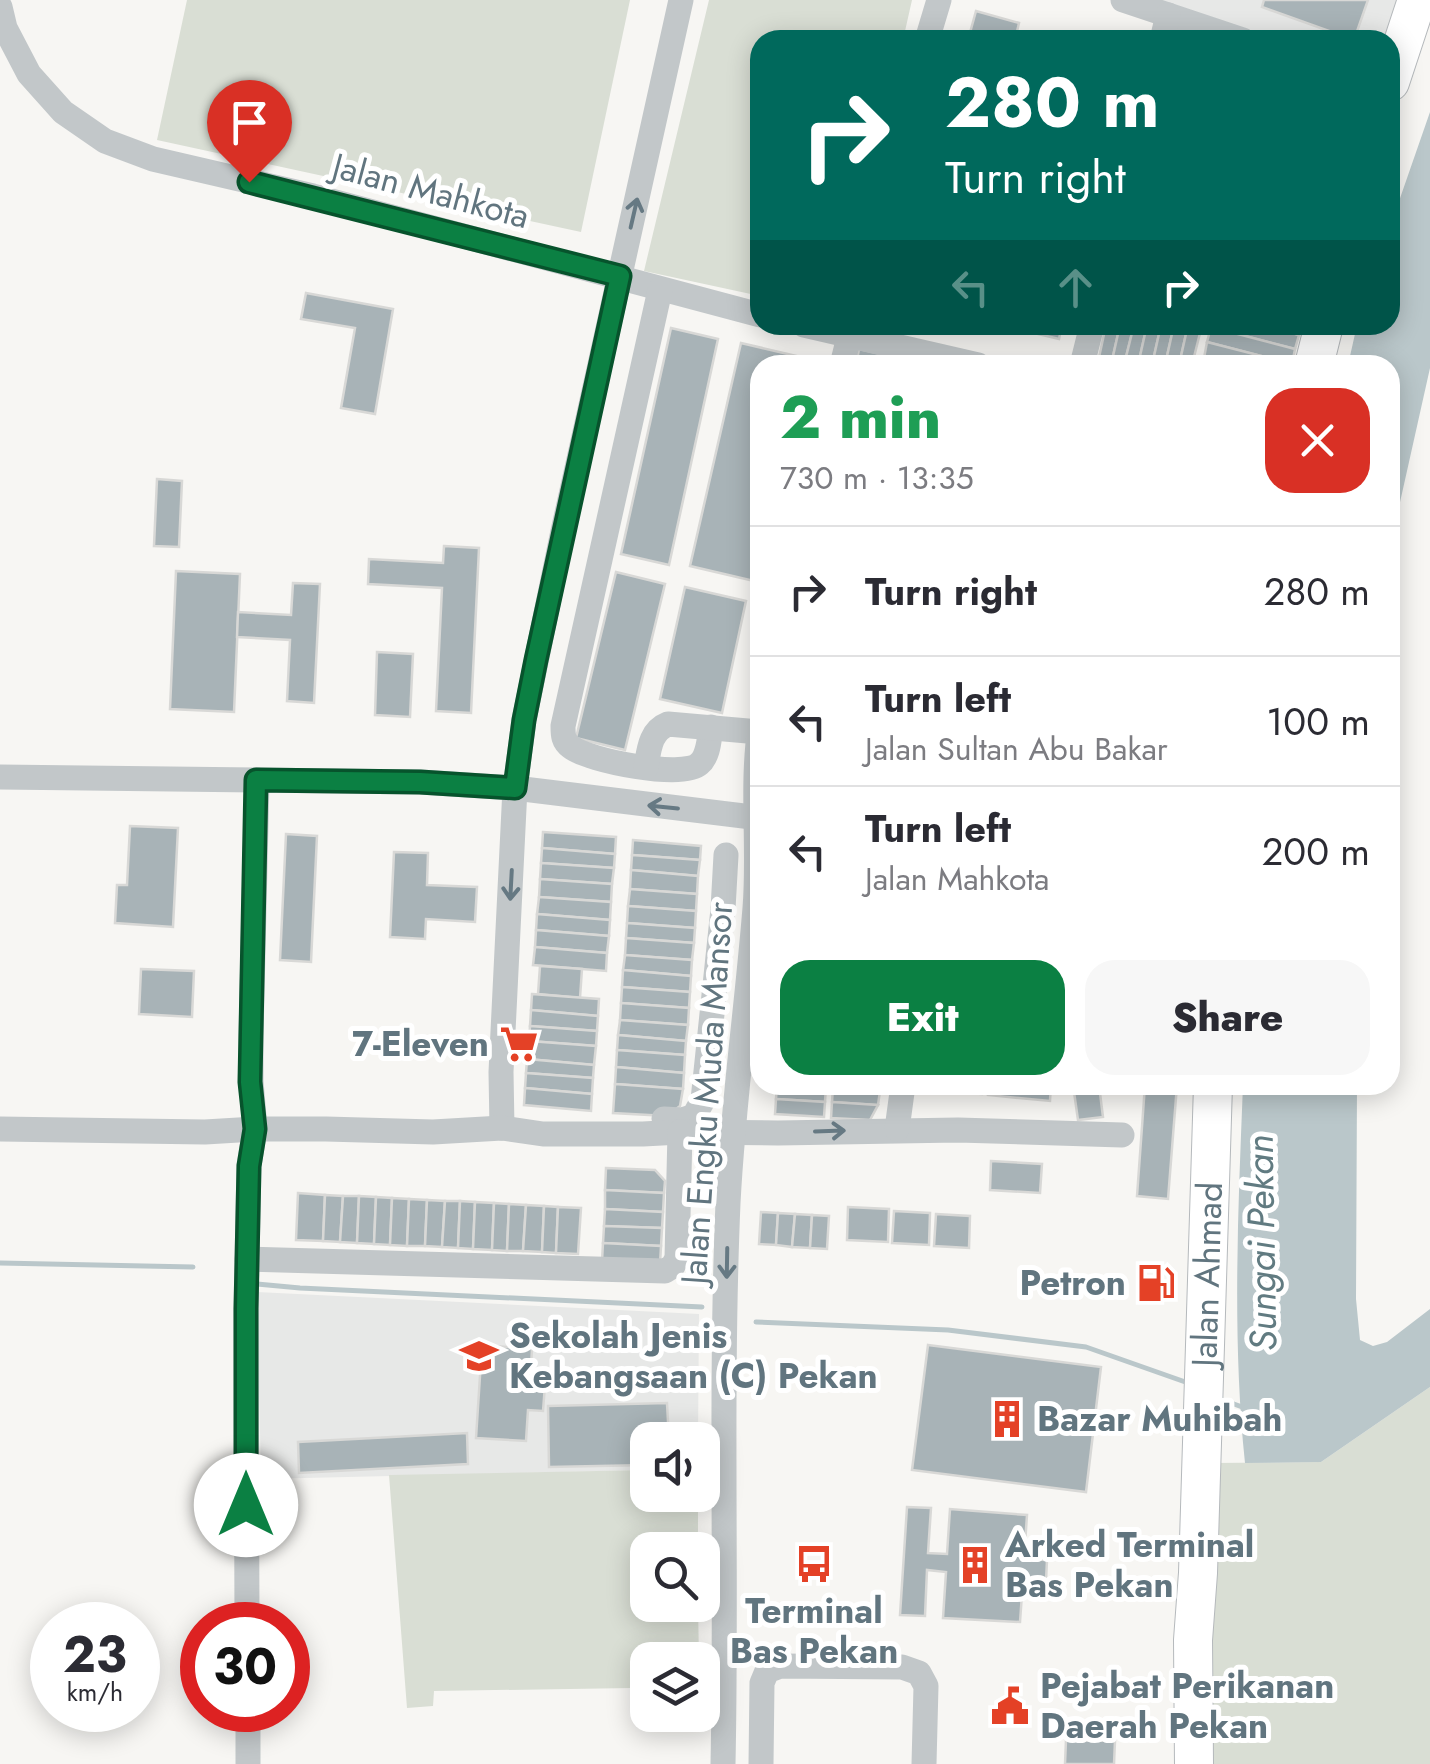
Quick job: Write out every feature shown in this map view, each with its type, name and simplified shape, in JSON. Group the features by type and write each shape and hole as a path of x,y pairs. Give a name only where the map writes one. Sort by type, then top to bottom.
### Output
{"highway":[{"path":"1400,52 1417,0"},
{"name":"Jalan Ahmad","path":"1194,1764 1193,1640 1213,1095"}],"street":[{"path":"502,1128 501,1072 515,788 524,720 682,0"},
{"path":"930,30 938,0"},
{"path":"1124,0 1165,27"},
{"name":"Jalan Mahkota","path":"2,23 29,74 63,112 105,141 153,159 313,196 750,312"},
{"path":"660,290 599,557 563,726 564,739 586,756 616,764 682,770 702,763 711,728"},
{"path":"869,335 942,355"},
{"path":"560,546 599,557"},
{"path":"646,767 654,734 662,726 750,730"},
{"path":"0,776 420,782 515,788 750,816"},
{"path":"247,1602 247,1259 249,1166 255,1129 250,1082 256,780"},
{"path":"598,1118 682,1120 694,1116 703,1100 726,855"},
{"path":"723,908 750,911"},
{"name":"Jalan Engku Muda Mansor","path":"724,1764 725,1376 732,1132 738,1064 750,1016"},
{"path":"707,1062 738,1064"},
{"path":"897,1129 902,1095"},
{"path":"0,1129 433,1132 502,1128 543,1134 897,1129 1122,1135"},
{"path":"247,1259 665,1271 677,1258 680,1132"},
{"path":"761,1764 762,1683 767,1670 780,1666 902,1666 919,1673 926,1686 924,1764"},
{"path":"248,1732 248,1764"}],"shaded area":[{"path":"187,0 630,0 581,232 157,140"},
{"path":"709,0 912,0 905,30 750,30 750,294 644,271"},
{"path":"1157,0 1401,0 1391,30 1247,30"},
{"name":"Sekolah Jenis Kebangsaan (C) Pekan","path":"257,1292 699,1314 698,1422 630,1422 630,1470 261,1479"},
{"path":"1430,1387 1430,1764 1206,1764 1212,1463 1321,1462"},
{"path":"630,1470 630,1512 698,1512 698,1532 630,1532 630,1622 698,1622 699,1642 630,1642 630,1688 434,1691 433,1706 407,1708 389,1475"}],"water":[{"path":"1430,112 1430,368 1400,502 1400,355 1350,355 1355,335 1400,335 1400,198"},
{"name":"Sungai Pekan","path":"1243,1095 1357,1095 1356,1299 1360,1340 1373,1346 1387,1342 1430,1309 1430,1387 1321,1462 1245,1463 1237,1321"}],"building":[{"path":"1264,0 1368,0 1358,30 1326,30 1262,7"},
{"path":"976,11 1019,23 1017,30 971,30"},
{"path":"306,293 393,309 375,414 341,408 355,328 301,319"},
{"path":"671,328 718,339 669,565 621,554"},
{"path":"1104,335 1118,335 1113,355 1100,355"},
{"path":"1118,335 1132,335 1126,355 1113,355"},
{"path":"1132,335 1145,335 1140,355 1126,355"},
{"path":"1145,335 1159,335 1154,355 1140,355"},
{"path":"1159,335 1172,335 1167,355 1154,355"},
{"path":"1172,335 1186,335 1181,355 1167,355"},
{"path":"1186,335 1200,335 1194,355 1181,355"},
{"path":"1209,335 1242,335 1295,349 1294,355 1257,355 1207,342"},
{"path":"1242,335 1299,335 1295,349"},
{"path":"1207,342 1257,355 1205,355"},
{"path":"741,343 792,355 750,355 750,580 690,566"},
{"path":"859,349 885,355 858,355"},
{"path":"157,479 182,481 179,547 154,546"},
{"path":"444,546 479,548 471,713 436,711 442,588 368,584 369,559 443,563"},
{"path":"176,571 240,574 234,712 170,709"},
{"path":"616,572 665,584 625,750 576,738"},
{"path":"293,583 320,584 314,703 287,701 290,640 237,637 238,612 291,615"},
{"path":"685,587 746,601 722,713 660,699"},
{"path":"377,652 413,654 410,717 375,715"},
{"path":"130,826 178,828 173,927 115,923 117,885 127,885"},
{"path":"543,832 616,837 615,854 542,848"},
{"path":"286,834 317,836 311,962 280,960"},
{"path":"633,840 701,846 700,860 632,855"},
{"path":"542,848 615,854 614,868 541,863"},
{"path":"394,852 428,853 427,885 477,887 475,922 426,919 425,939 390,937"},
{"path":"632,855 700,860 698,876 631,870"},
{"path":"541,863 614,868 612,884 540,879"},
{"path":"631,870 698,876 697,894 630,889"},
{"path":"540,879 612,884 611,902 539,897"},
{"path":"630,889 697,894 696,911 628,906"},
{"path":"539,897 611,902 610,920 537,914"},
{"path":"628,906 696,911 695,928 627,923"},
{"path":"537,914 610,920 609,936 536,930"},
{"path":"627,923 695,928 694,943 626,938"},
{"path":"536,930 609,936 607,953 535,947"},
{"path":"626,938 694,943 692,960 625,955"},
{"path":"535,947 607,953 606,971 533,965"},
{"path":"625,955 692,960 691,976 623,970"},
{"path":"540,966 582,969 580,998 538,994"},
{"path":"141,969 194,971 192,1017 139,1014"},
{"path":"623,970 691,976 690,992 622,987"},
{"path":"622,987 690,992 689,1008 621,1003"},
{"path":"532,994 599,999 598,1016 531,1010"},
{"path":"621,1003 689,1008 688,1025 620,1020"},
{"path":"531,1010 598,1016 597,1031 530,1026"},
{"path":"620,1020 688,1025 686,1041 618,1035"},
{"path":"530,1026 597,1031 596,1046 529,1041"},
{"path":"618,1035 686,1041 685,1055 617,1050"},
{"path":"529,1041 596,1046 594,1065 527,1059"},
{"path":"617,1050 685,1055 684,1073 616,1067"},
{"path":"527,1059 594,1065 593,1078 526,1073"},
{"path":"616,1067 684,1073 683,1089 615,1084"},
{"path":"526,1073 593,1078 592,1094 525,1088"},
{"path":"615,1084 683,1089 680,1106 667,1116 613,1113"},
{"path":"525,1088 592,1094 591,1111 524,1105"},
{"path":"776,1095 825,1095 825,1102 776,1099"},
{"path":"832,1095 879,1095 878,1105 832,1102"},
{"path":"988,1095 1050,1095 1050,1101"},
{"path":"1074,1095 1100,1095 1103,1117 1078,1120"},
{"path":"1144,1095 1176,1095 1168,1199 1137,1196"},
{"path":"776,1099 825,1102 824,1117 775,1114"},
{"path":"832,1102 878,1105 870,1120 831,1118"},
{"path":"991,1161 1042,1164 1040,1193 990,1190"},
{"path":"606,1168 655,1170 665,1181 664,1193 605,1190"},
{"path":"605,1190 664,1193 663,1212 605,1209"},
{"path":"298,1193 325,1195 323,1241 296,1240"},
{"path":"325,1195 343,1196 340,1242 323,1241"},
{"path":"343,1196 359,1196 357,1243 340,1242"},
{"path":"359,1196 376,1197 374,1244 357,1243"},
{"path":"376,1197 392,1198 390,1245 374,1244"},
{"path":"392,1198 409,1199 407,1246 390,1245"},
{"path":"409,1199 427,1200 425,1246 407,1246"},
{"path":"427,1200 445,1201 442,1247 425,1246"},
{"path":"445,1201 460,1201 458,1248 442,1247"},
{"path":"460,1201 475,1202 473,1249 458,1248"},
{"path":"475,1202 494,1203 492,1250 473,1249"},
{"path":"494,1203 509,1204 507,1251 492,1250"},
{"path":"509,1204 526,1205 523,1251 507,1251"},
{"path":"526,1205 544,1206 542,1252 523,1251"},
{"path":"544,1206 558,1207 556,1253 542,1252"},
{"path":"558,1207 581,1208 578,1254 556,1253"},
{"path":"848,1207 889,1209 888,1242 847,1240"},
{"path":"605,1209 663,1212 662,1228 604,1226"},
{"path":"894,1211 930,1213 929,1245 892,1243"},
{"path":"761,1212 778,1213 776,1245 759,1244"},
{"path":"778,1213 795,1214 792,1247 776,1245"},
{"path":"795,1214 812,1215 810,1248 792,1247"},
{"path":"936,1214 970,1216 969,1248 934,1246"},
{"path":"812,1215 829,1216 827,1249 810,1248"},
{"path":"604,1226 662,1228 661,1246 603,1243"},
{"path":"603,1243 661,1246 660,1264 602,1261"},
{"path":"482,1345 532,1349 530,1384 545,1385 543,1411 528,1410 526,1441 476,1438"},
{"name":"Bazar Muhibah","path":"928,1345 1101,1367 1086,1492 912,1470"},
{"path":"667,1403 668,1422 630,1422 630,1465 549,1467 548,1406"},
{"path":"467,1433 468,1464 299,1473 298,1442"},
{"name":"Arked Terminal Bas Pekan","path":"907,1507 931,1508 928,1553 947,1554 950,1509 1027,1515 1024,1559 1047,1560 1046,1581 1023,1580 1020,1622 943,1618 946,1572 927,1570 925,1616 900,1615"},
{"path":"1066,1740 1115,1741 1114,1764 1065,1764"}],"waterway":[{"path":"0,1263 193,1267"},
{"path":"257,1284 702,1307"},
{"path":"756,1322 948,1330 1086,1347 1191,1384"},
{"path":"1220,1399 1245,1408"}],"place":[{"name":"7-Eleven","path":"519,1044"},
{"name":"Petron","path":"1156,1283"},
{"name":"Sekolah Jenis Kebangsaan (C) Pekan","path":"479,1356"},
{"name":"Bazar Muhibah","path":"1007,1419"},
{"name":"Terminal Bas Pekan","path":"814,1564"},
{"name":"Arked Terminal Bas Pekan","path":"975,1565"},
{"name":"Pejabat Perikanan Daerah Pekan","path":"1010,1706"}],"route":[{"path":"246,1505 249,1166 255,1129 250,1082 256,780 420,782 515,788 524,720 562,530 620,276 249,182"}]}
